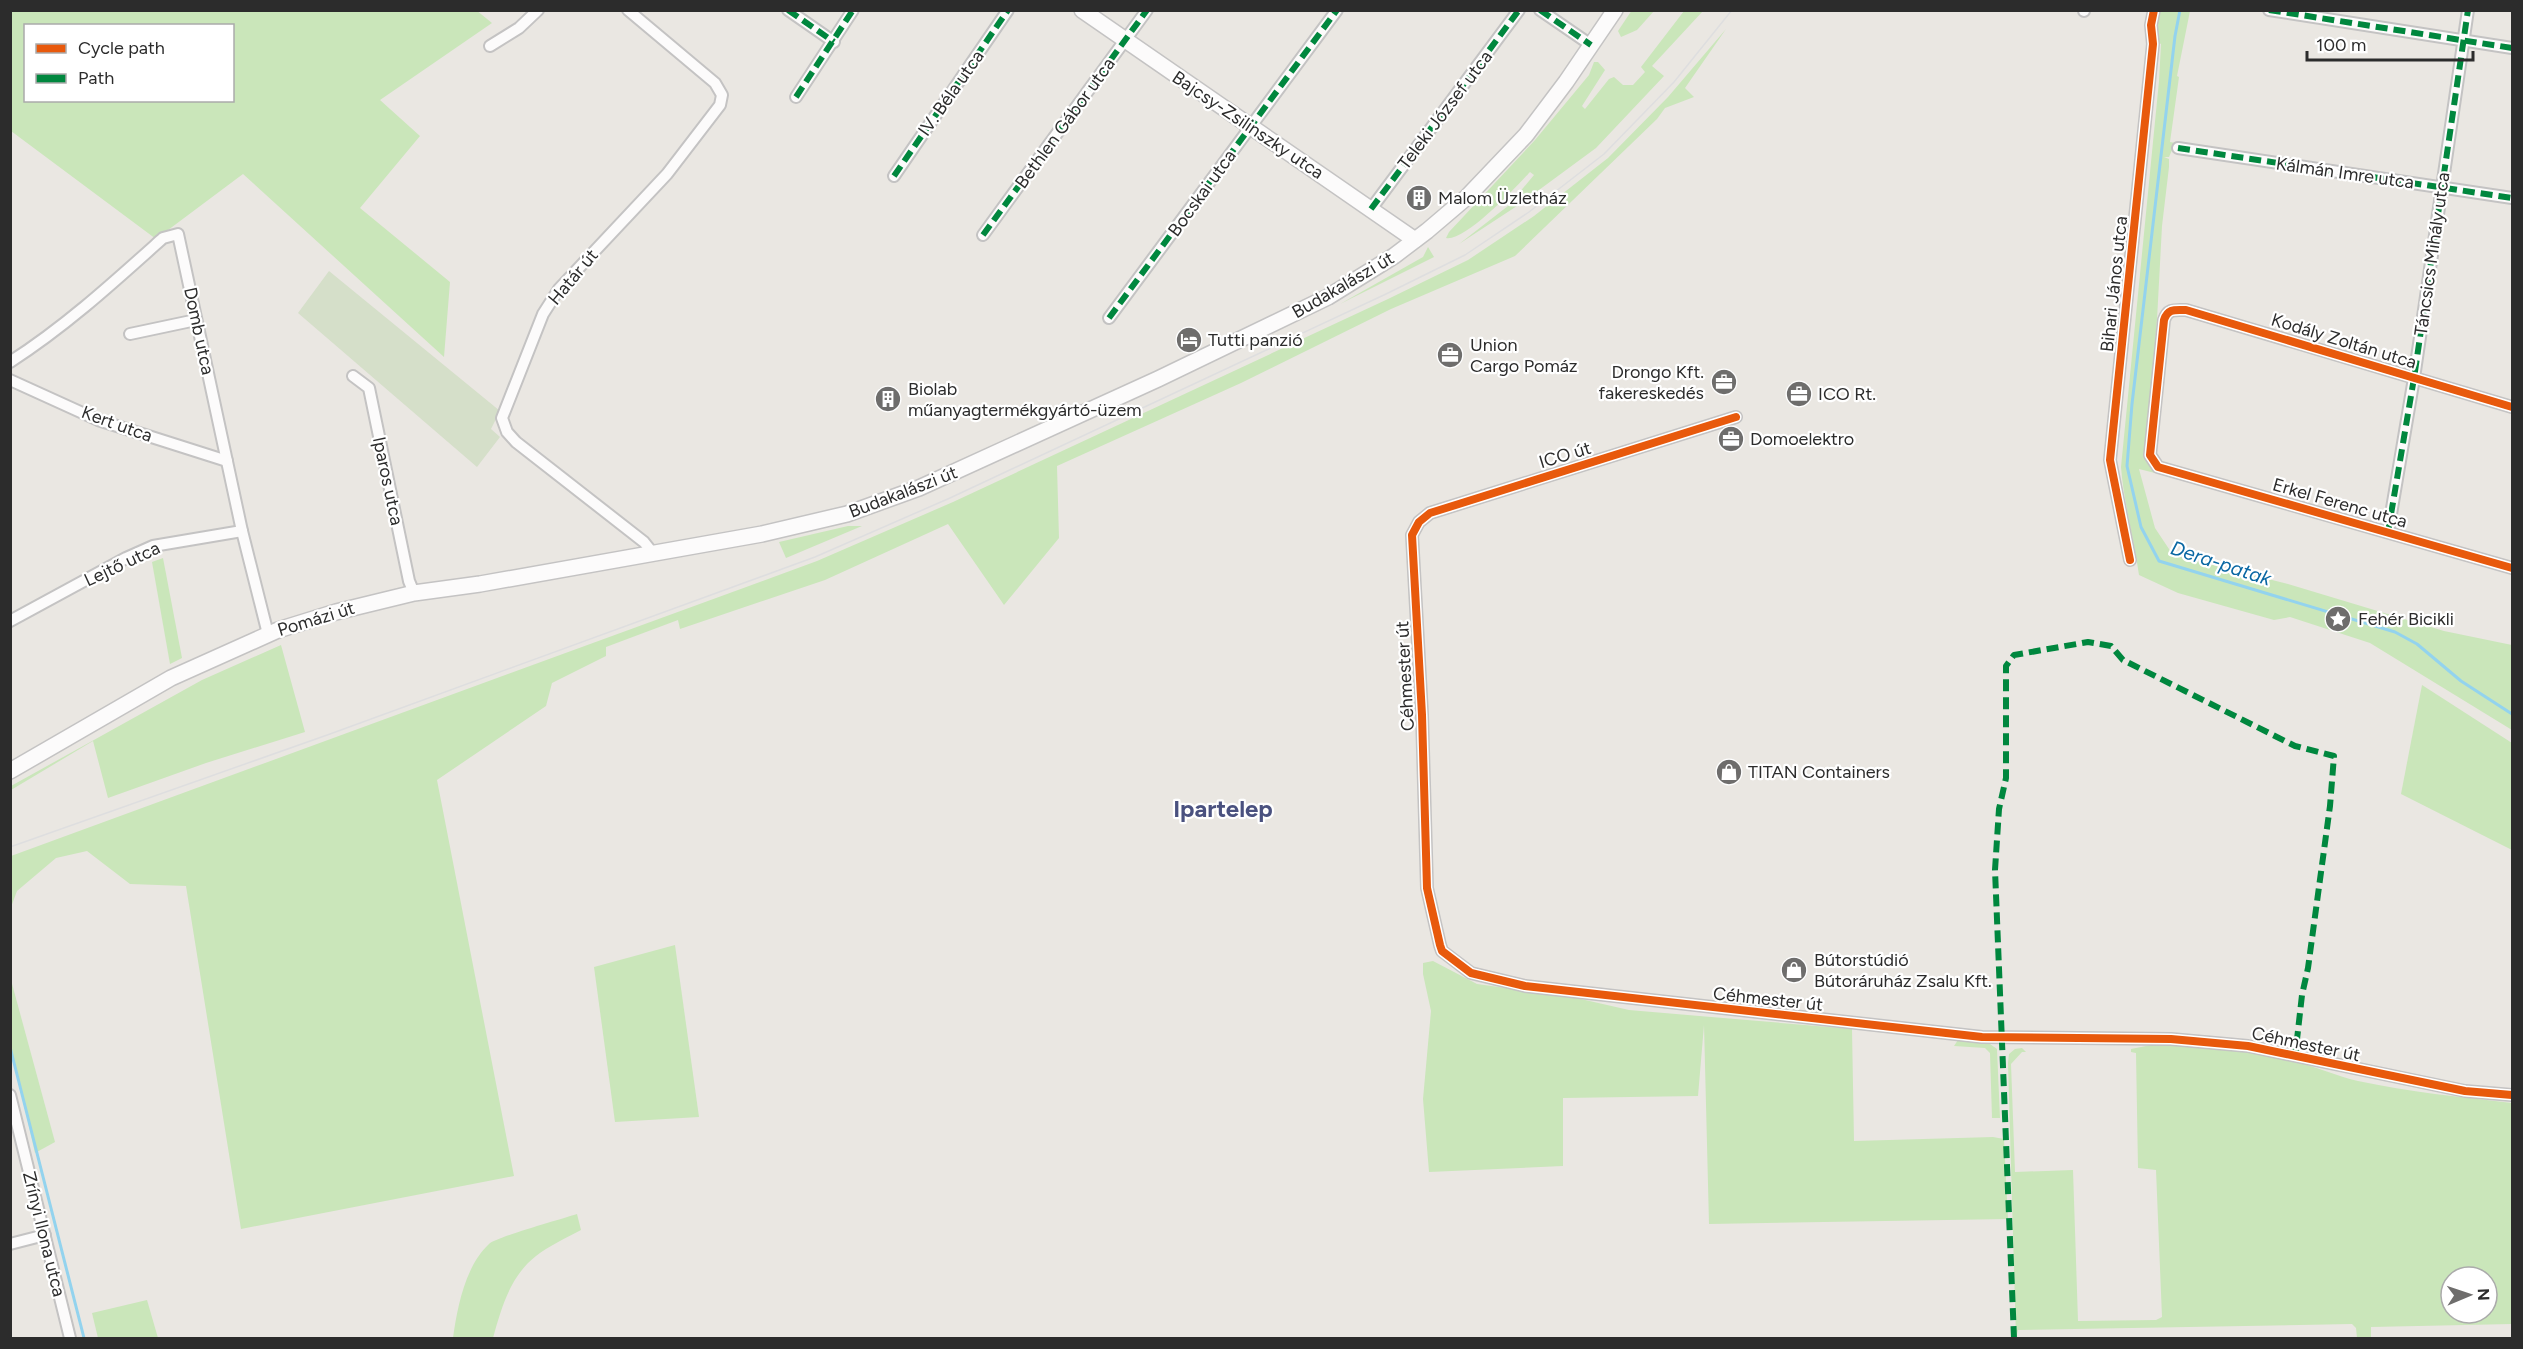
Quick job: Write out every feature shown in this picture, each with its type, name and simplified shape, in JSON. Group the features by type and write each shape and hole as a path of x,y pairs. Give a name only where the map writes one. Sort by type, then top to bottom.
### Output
{"main road":[{"name":"Bajcsy-Zsilinszky utca","path":"1082,10 1415,240"},
{"name":"Budakalászi út","path":"652,552 762,534 824,520 919,488 1292,315 1349,285 1415,240 1467,197 1513,149 1566,82 1615,10"},
{"name":"Pomázi út","path":"10,771 171,678 268,634 336,612 414,593 480,584 652,552"}],"street":[{"path":"490,46 519,28 538,10"},
{"name":"Határ út","path":"628,10 715,83 722,95 720,105 667,174 559,289 543,314 502,418 507,432 516,442 644,542 652,552"},
{"path":"788,10 834,42"},
{"path":"796,97 853,10"},
{"name":"IV. Béla utca","path":"894,176 1008,10"},
{"name":"Bethlen Gábor utca","path":"983,235 1147,10"},
{"name":"Bocskai utca","path":"1109,318 1337,10"},
{"name":"Teleki József utca","path":"1371,209 1519,10"},
{"path":"1540,10 1591,45"},
{"name":"Bihari János utca","path":"2130,560 2110,460 2152,56 2151,25 2154,10"},
{"path":"2269,10 2512,48"},
{"name":"Táncsics Mihály utca","path":"2388,532 2414,378 2468,10"},
{"name":"Kálmán Imre utca","path":"2178,148 2512,198"},
{"name":"Domb utca","path":"10,362 33,349 69,321 163,238 178,234 242,531 268,634"},
{"name":"Kodály Zoltán utca","path":"2158,467 2150,455 2150,447 2164,320 2171,310 2186,310 2512,406"},
{"path":"130,334 196,320"},
{"name":"Iparos utca","path":"353,376 369,387 414,593"},
{"name":"Kert utca","path":"10,380 98,420 227,461"},
{"name":"ICO út","path":"1412,535 1419,522 1430,513 1736,417"},
{"name":"Erkel Ferenc utca","path":"2158,467 2512,568"},
{"name":"Lejtő utca","path":"10,621 126,558 153,546 242,531"},
{"name":"Céhmester út","path":"1412,535 1422,715 1427,888 1442,951 1472,973 1525,986 1982,1037 2170,1040 2248,1046 2455,1089 2512,1095"},
{"name":"Zrínyi Ilona utca","path":"10,1095 70,1338"},
{"path":"10,1244 45,1235"}],"green space":[{"path":"476,10 492,23 380,100 420,136 360,208 450,282 444,357 243,174 156,239 11,131 10,11"},
{"path":"1632,10 1654,11 1637,30 1621,37 1618,31"},
{"path":"1684,11 1703,11 1652,66 1664,76 1596,148 1520,204 1459,244 1508,206 1534,175 1530,172 1477,223 1454,237 1446,238 1449,232 1535,140 1589,75 1594,62 1598,62 1605,70 1582,106 1585,109 1609,79 1614,77 1623,85 1633,85 1645,72 1641,67"},
{"path":"2158,11 2190,11 2177,76 2179,77 2170,142 2175,143 2169,157 2164,157 2169,159 2169,167 2162,226 2157,320 2145,458 2155,473 2139,469 2155,528 2173,555 2288,584 2444,631 2512,645 2512,730 2370,643 2290,617 2274,620 2178,593 2139,575 2121,467 2159,81 2161,44 2155,41"},
{"path":"1726,29 1685,88 1694,97 1665,108 1657,119 1515,256 1391,309 1241,383 1057,466 1059,538 1004,605 948,524 825,580 680,629 678,620 606,647 606,656 552,683 546,706 437,780 514,1176 241,1229 186,886 130,884 87,851 56,858 17,891 11,907 11,856 817,561 953,502 1468,260 1534,216 1608,158 1668,97"},
{"path":"1428,247 1434,257 1340,304 1423,257"},
{"path":"329,271 500,411 491,429 500,437 477,467 298,313"},
{"path":"848,526 862,526 786,558 779,542"},
{"path":"163,558 182,658 170,664 152,562"},
{"path":"281,645 305,732 206,763 108,798 93,741 11,790 11,786 202,680"},
{"path":"2422,685 2512,743 2512,850 2401,794"},
{"path":"675,945 699,1117 615,1122 594,967"},
{"path":"1433,961 1477,984 1572,997 1629,1010 1852,1029 1854,1141 1993,1137 2004,1139 2008,1219 1709,1224 1704,1025 1698,1096 1563,1098 1563,1166 1429,1172 1423,1099 1431,1011 1423,974 1423,963"},
{"path":"11,980 55,1142 35,1153 11,1047"},
{"path":"1958,1040 1990,1044 1997,1049 2000,1118 1992,1118 1990,1053 1985,1048 1954,1046"},
{"path":"2151,1045 2240,1051 2292,1061 2377,1085 2512,1103 2512,1324 2499,1324 2499,1265 2439,1265 2439,1325 2465,1325 2371,1327 2371,1338 2357,1338 2356,1328 2352,1324 2018,1330 2016,1338 2008,1063 2009,1054 2015,1049 2022,1048 2026,1052 2022,1052 2011,1064 2015,1172 2073,1170 2078,1321 2156,1320 2162,1317 2156,1170 2138,1168 2136,1053 2131,1052 2131,1049"},
{"path":"577,1214 581,1230 541,1252 519,1273 503,1305 493,1338 453,1338 460,1301 468,1276 489,1244"},
{"path":"147,1300 158,1338 98,1338 92,1313"}],"waterway":[{"name":"Dera-patak","path":"2180,10 2175,36 2132,404 2127,466 2141,527 2159,561 2395,632 2417,644 2461,681 2512,714"},
{"path":"10,1047 84,1338"}],"tram line":[{"path":"10,847 330,734 815,557 950,498 1386,294 1465,255 1529,212 1604,154 1674,82 1732,10"}],"marked path":[{"path":"788,10 834,42"},
{"path":"796,97 853,10"},
{"path":"894,176 1008,10"},
{"path":"983,235 1147,10"},
{"path":"1109,318 1337,10"},
{"path":"1371,209 1519,10"},
{"path":"1540,10 1591,45"},
{"path":"2269,10 2512,48"},
{"path":"2388,532 2414,378 2468,10"},
{"path":"2178,148 2512,198"},
{"path":"2014,1338 1995,870 1999,809 2006,778 2006,666 2014,655 2088,642 2111,646 2123,660 2295,746 2334,756 2330,806 2295,1057"}],"cycle path":[{"path":"2130,560 2110,460 2153,44 2151,25 2154,10"},
{"path":"2512,407 2186,310 2175,310 2168,313 2164,320 2150,455 2158,467 2512,568"},
{"path":"1736,417 1430,513 1419,522 1412,535 1422,715 1427,888 1442,951 1471,973 1525,986 1982,1037 2171,1039 2248,1046 2465,1091 2512,1095"}],"place":[{"name":"Malom Üzletház","path":"1419,198"},
{"name":"Tutti panzió","path":"1189,340"},
{"name":"Union Cargo Pomáz","path":"1450,355"},
{"name":"Drongo Kft. fakereskedés","path":"1724,382"},
{"name":"ICO Rt.","path":"1799,394"},
{"name":"Biolab műanyagtermékgyártó-üzem","path":"888,399"},
{"name":"Domoelektro","path":"1731,439"},
{"name":"Fehér Bicikli","path":"2338,619"},
{"name":"TITAN Containers","path":"1729,772"},
{"name":"Bútorstúdió Bútoráruház Zsalu Kft.","path":"1794,970"}],"district":[{"name":"Ipartelep","path":"1223,809"}]}
